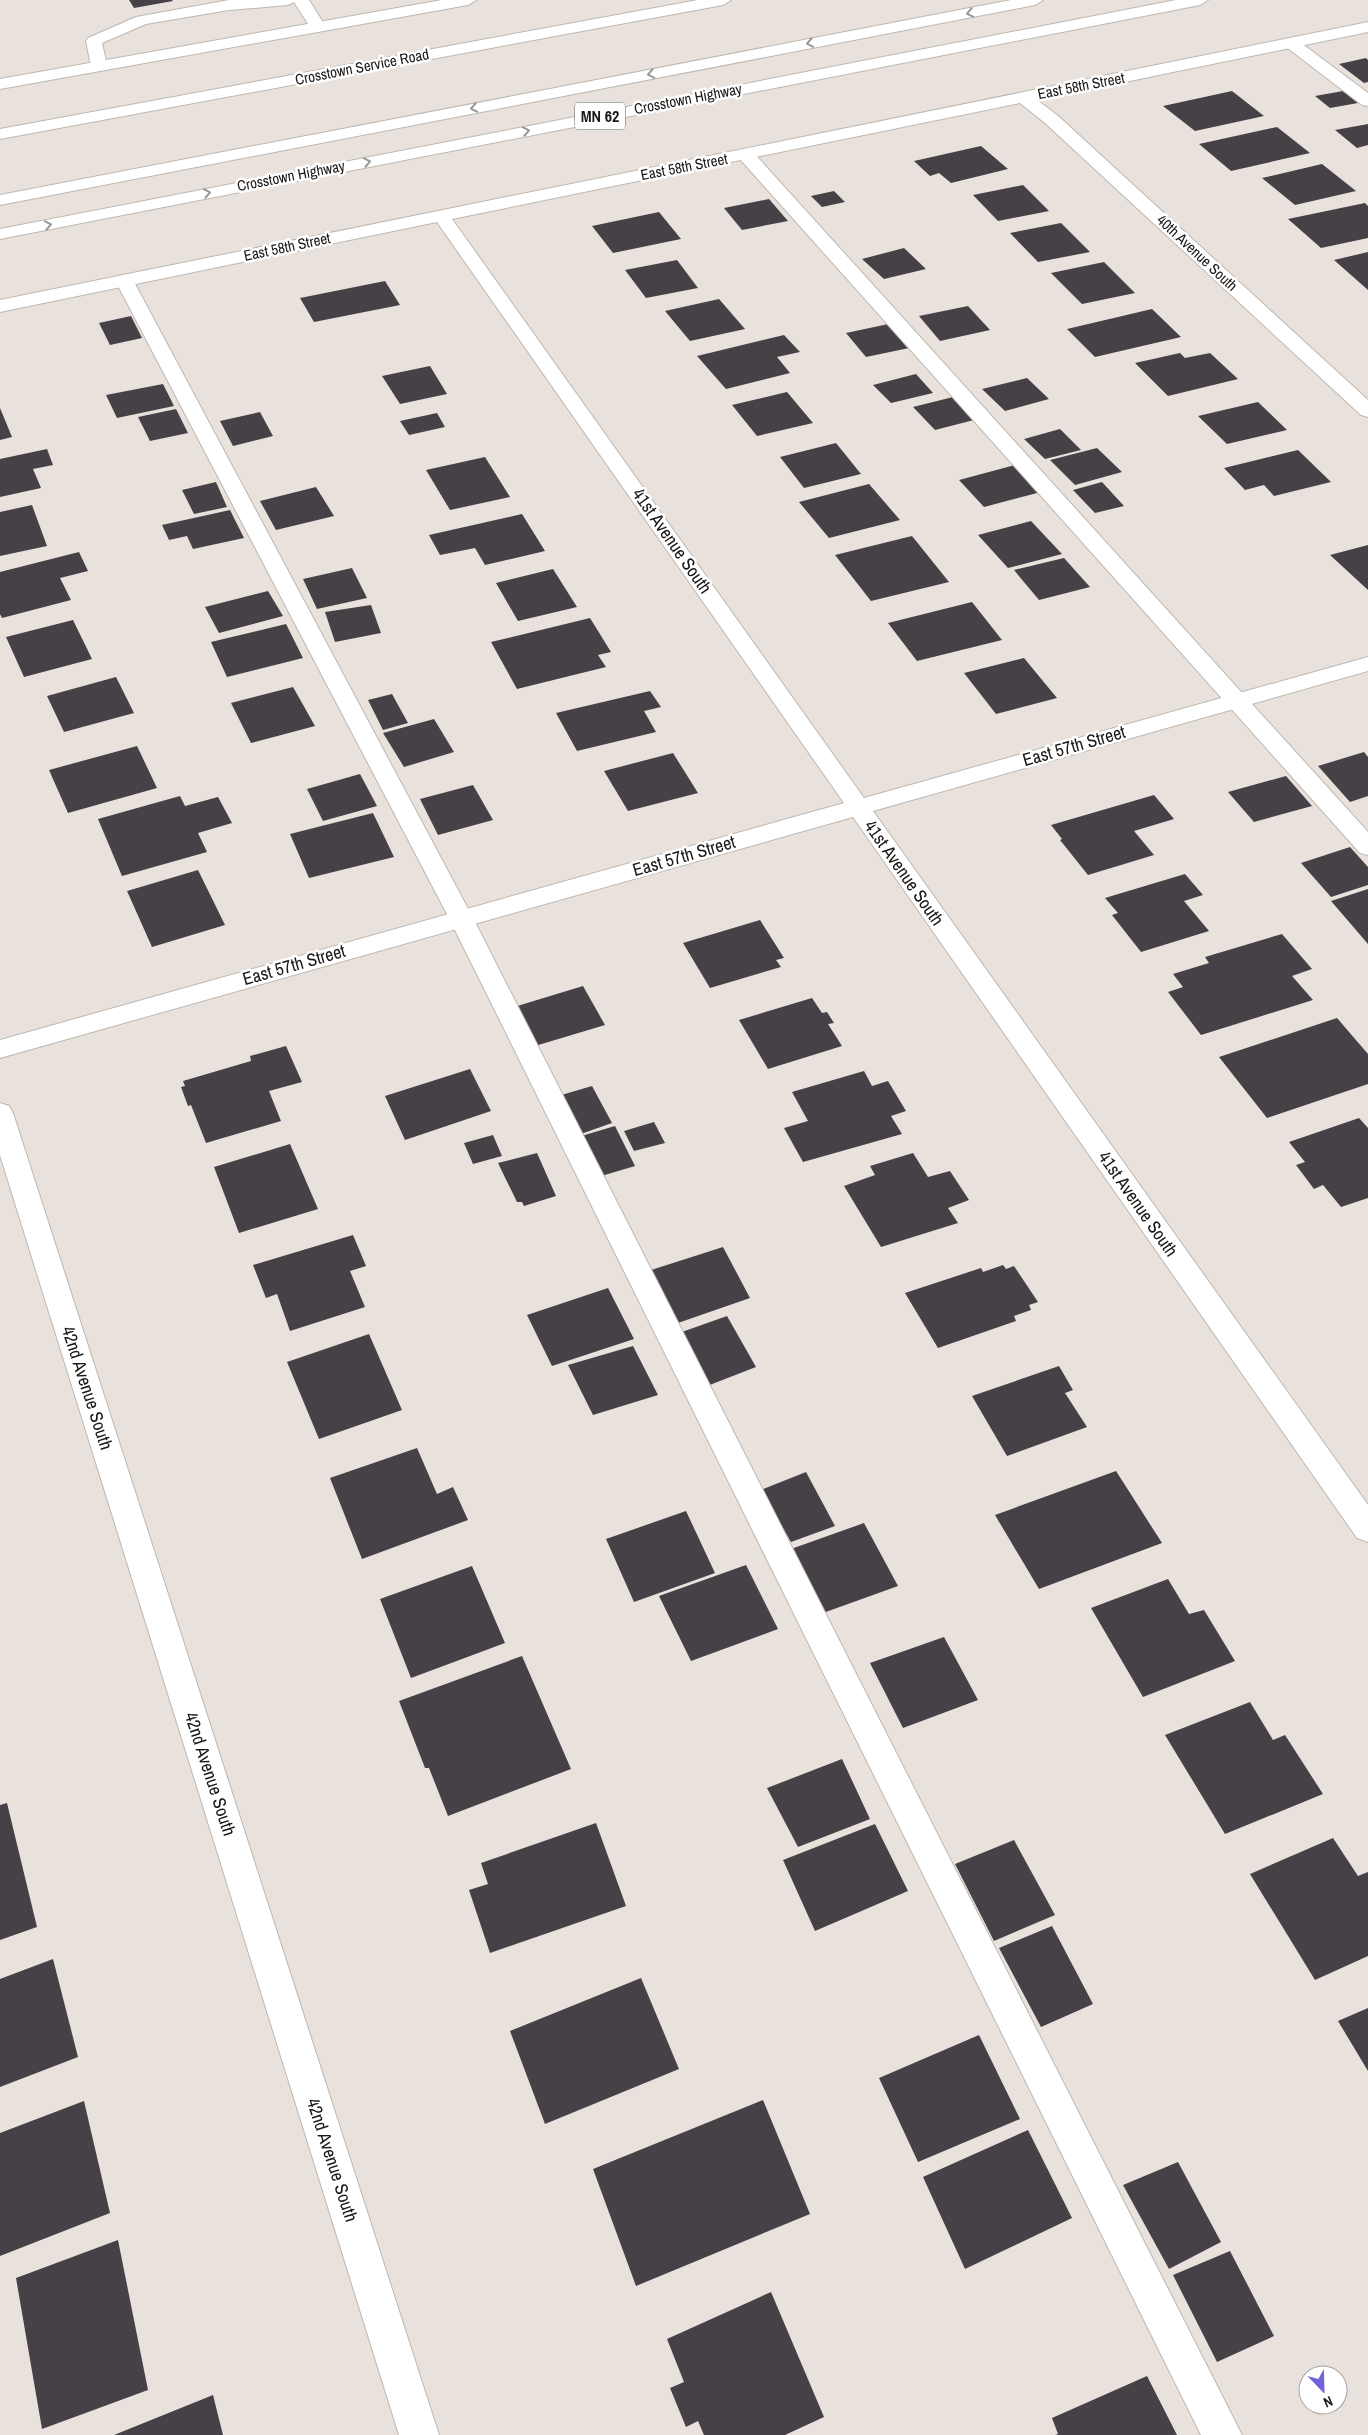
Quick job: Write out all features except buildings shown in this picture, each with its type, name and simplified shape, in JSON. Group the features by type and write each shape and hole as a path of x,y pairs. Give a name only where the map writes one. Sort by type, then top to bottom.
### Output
{"main road":[{"path":"99,66 94,41 142,20 229,5 288,0"},
{"path":"301,0 318,27"},
{"path":"0,84 468,0"},
{"name":"Crosstown Service Road","path":"0,134 723,0"},
{"name":"Crosstown Highway","path":"0,200 1035,0"},
{"name":"Crosstown Highway","path":"0,234 1200,0"},
{"name":"East 58th Street","path":"0,306 1368,27"},
{"path":"1291,43 1368,101"},
{"name":"40th Avenue South","path":"1024,97 1051,119 1368,411"},
{"path":"745,154 1368,847"},
{"name":"41st Avenue South","path":"441,216 838,775 858,808 1368,1529"},
{"path":"124,280 461,918 1222,2435"},
{"name":"East 57th Street","path":"0,1050 461,918 1368,664"},
{"name":"42nd Avenue South","path":"0,1113 420,2435"}]}
